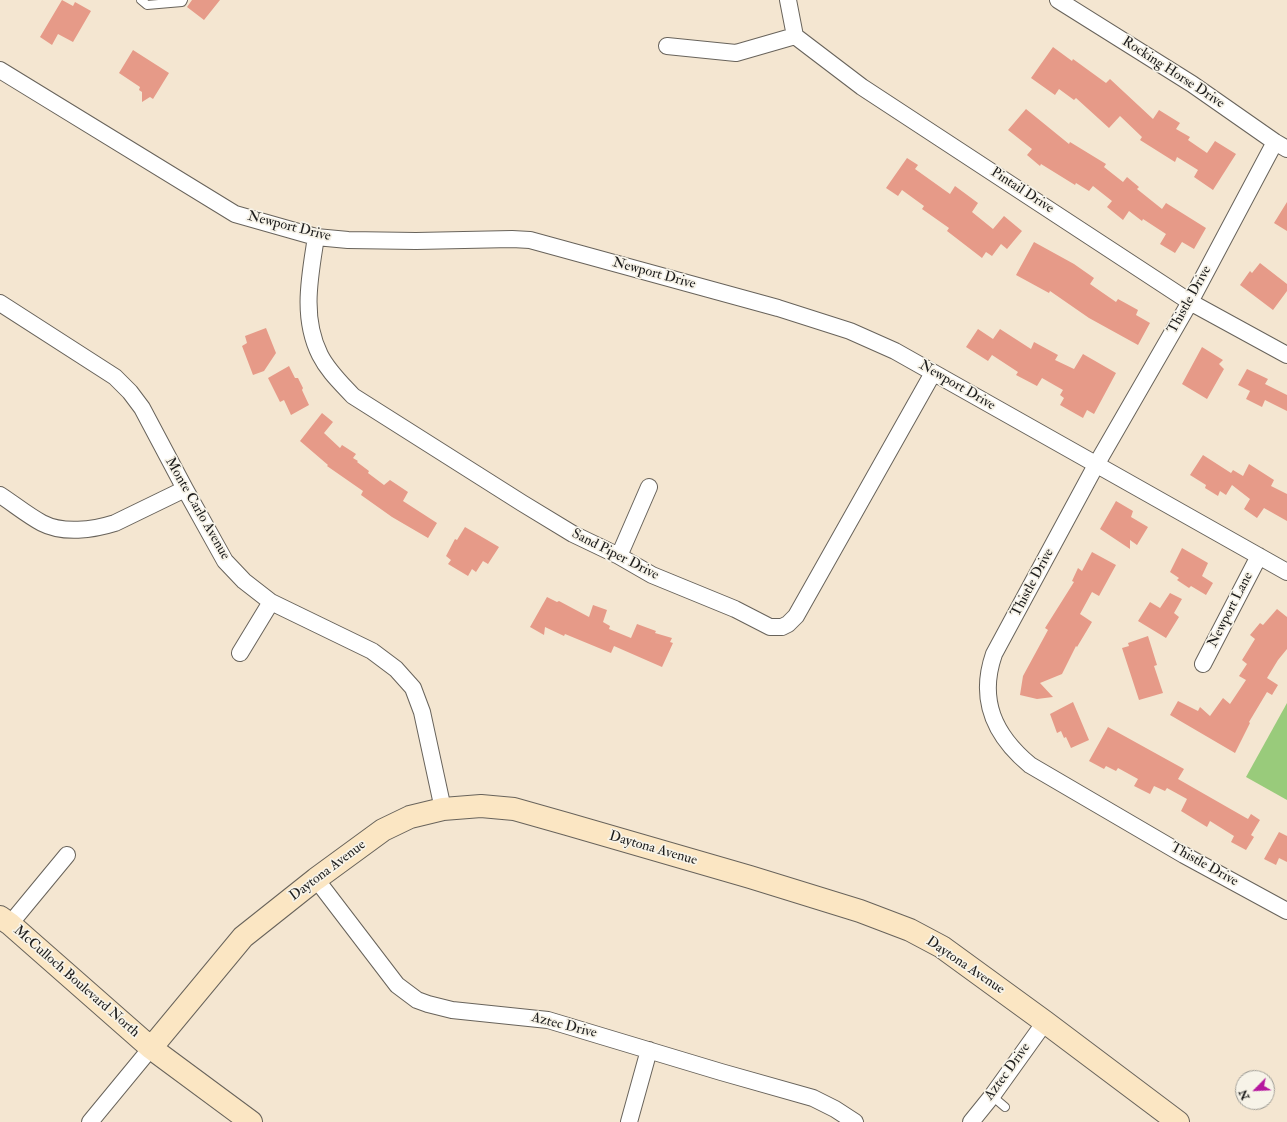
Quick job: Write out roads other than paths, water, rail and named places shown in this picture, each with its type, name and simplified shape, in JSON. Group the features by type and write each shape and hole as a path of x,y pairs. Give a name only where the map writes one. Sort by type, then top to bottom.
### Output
{"street":[{"path":"667,46 736,53 795,36 788,0"},
{"name":"Rocking Horse Drive","path":"1058,0 1192,84 1281,145"},
{"name":"Pintail Drive","path":"795,36 862,87 1190,302 1287,355"},
{"name":"Newport Drive","path":"0,70 235,214 316,237 348,240 530,240 778,308 850,331 895,352 1287,572"},
{"name":"Thistle Drive","path":"1281,145 1096,465 994,654 989,668 987,683 988,697 993,718 1006,742 1018,756 1030,765 1184,855 1287,911"},
{"name":"Sand Piper Drive","path":"316,237 307,296 309,320 320,356 335,377 353,396 573,534 619,556 652,575 735,609 770,627 782,627 788,624 796,616 933,373"},
{"name":"Monte Carlo Avenue","path":"0,303 115,377 130,392 142,408 225,561 244,581 271,602 372,651 396,669 413,688 422,712 444,809"},
{"path":"619,556 649,487"},
{"path":"0,495 43,524 77,530 107,526 116,523 185,489"},
{"name":"Newport Lane","path":"1203,664 1259,556"},
{"path":"240,653 271,602"},
{"name":"Daytona Avenue","path":"151,1048 243,937 316,879 383,830 410,817 444,809 481,806 514,809 750,877 860,911 910,930 942,948 1045,1022 1178,1122"},
{"path":"5,921 67,855"},
{"name":"Aztec Drive","path":"316,879 397,985 417,1000 452,1010 548,1020 813,1098 855,1122"},
{"name":"McCulloch Boulevard North","path":"5,921 151,1048 251,1122"},
{"name":"Aztec Drive","path":"970,1122 992,1096 1045,1022"},
{"path":"90,1122 151,1048"},
{"path":"629,1122 648,1050"}],"lane":[{"path":"141,0 147,5 182,2 183,0"},
{"path":"992,1096 1005,1107"}]}
